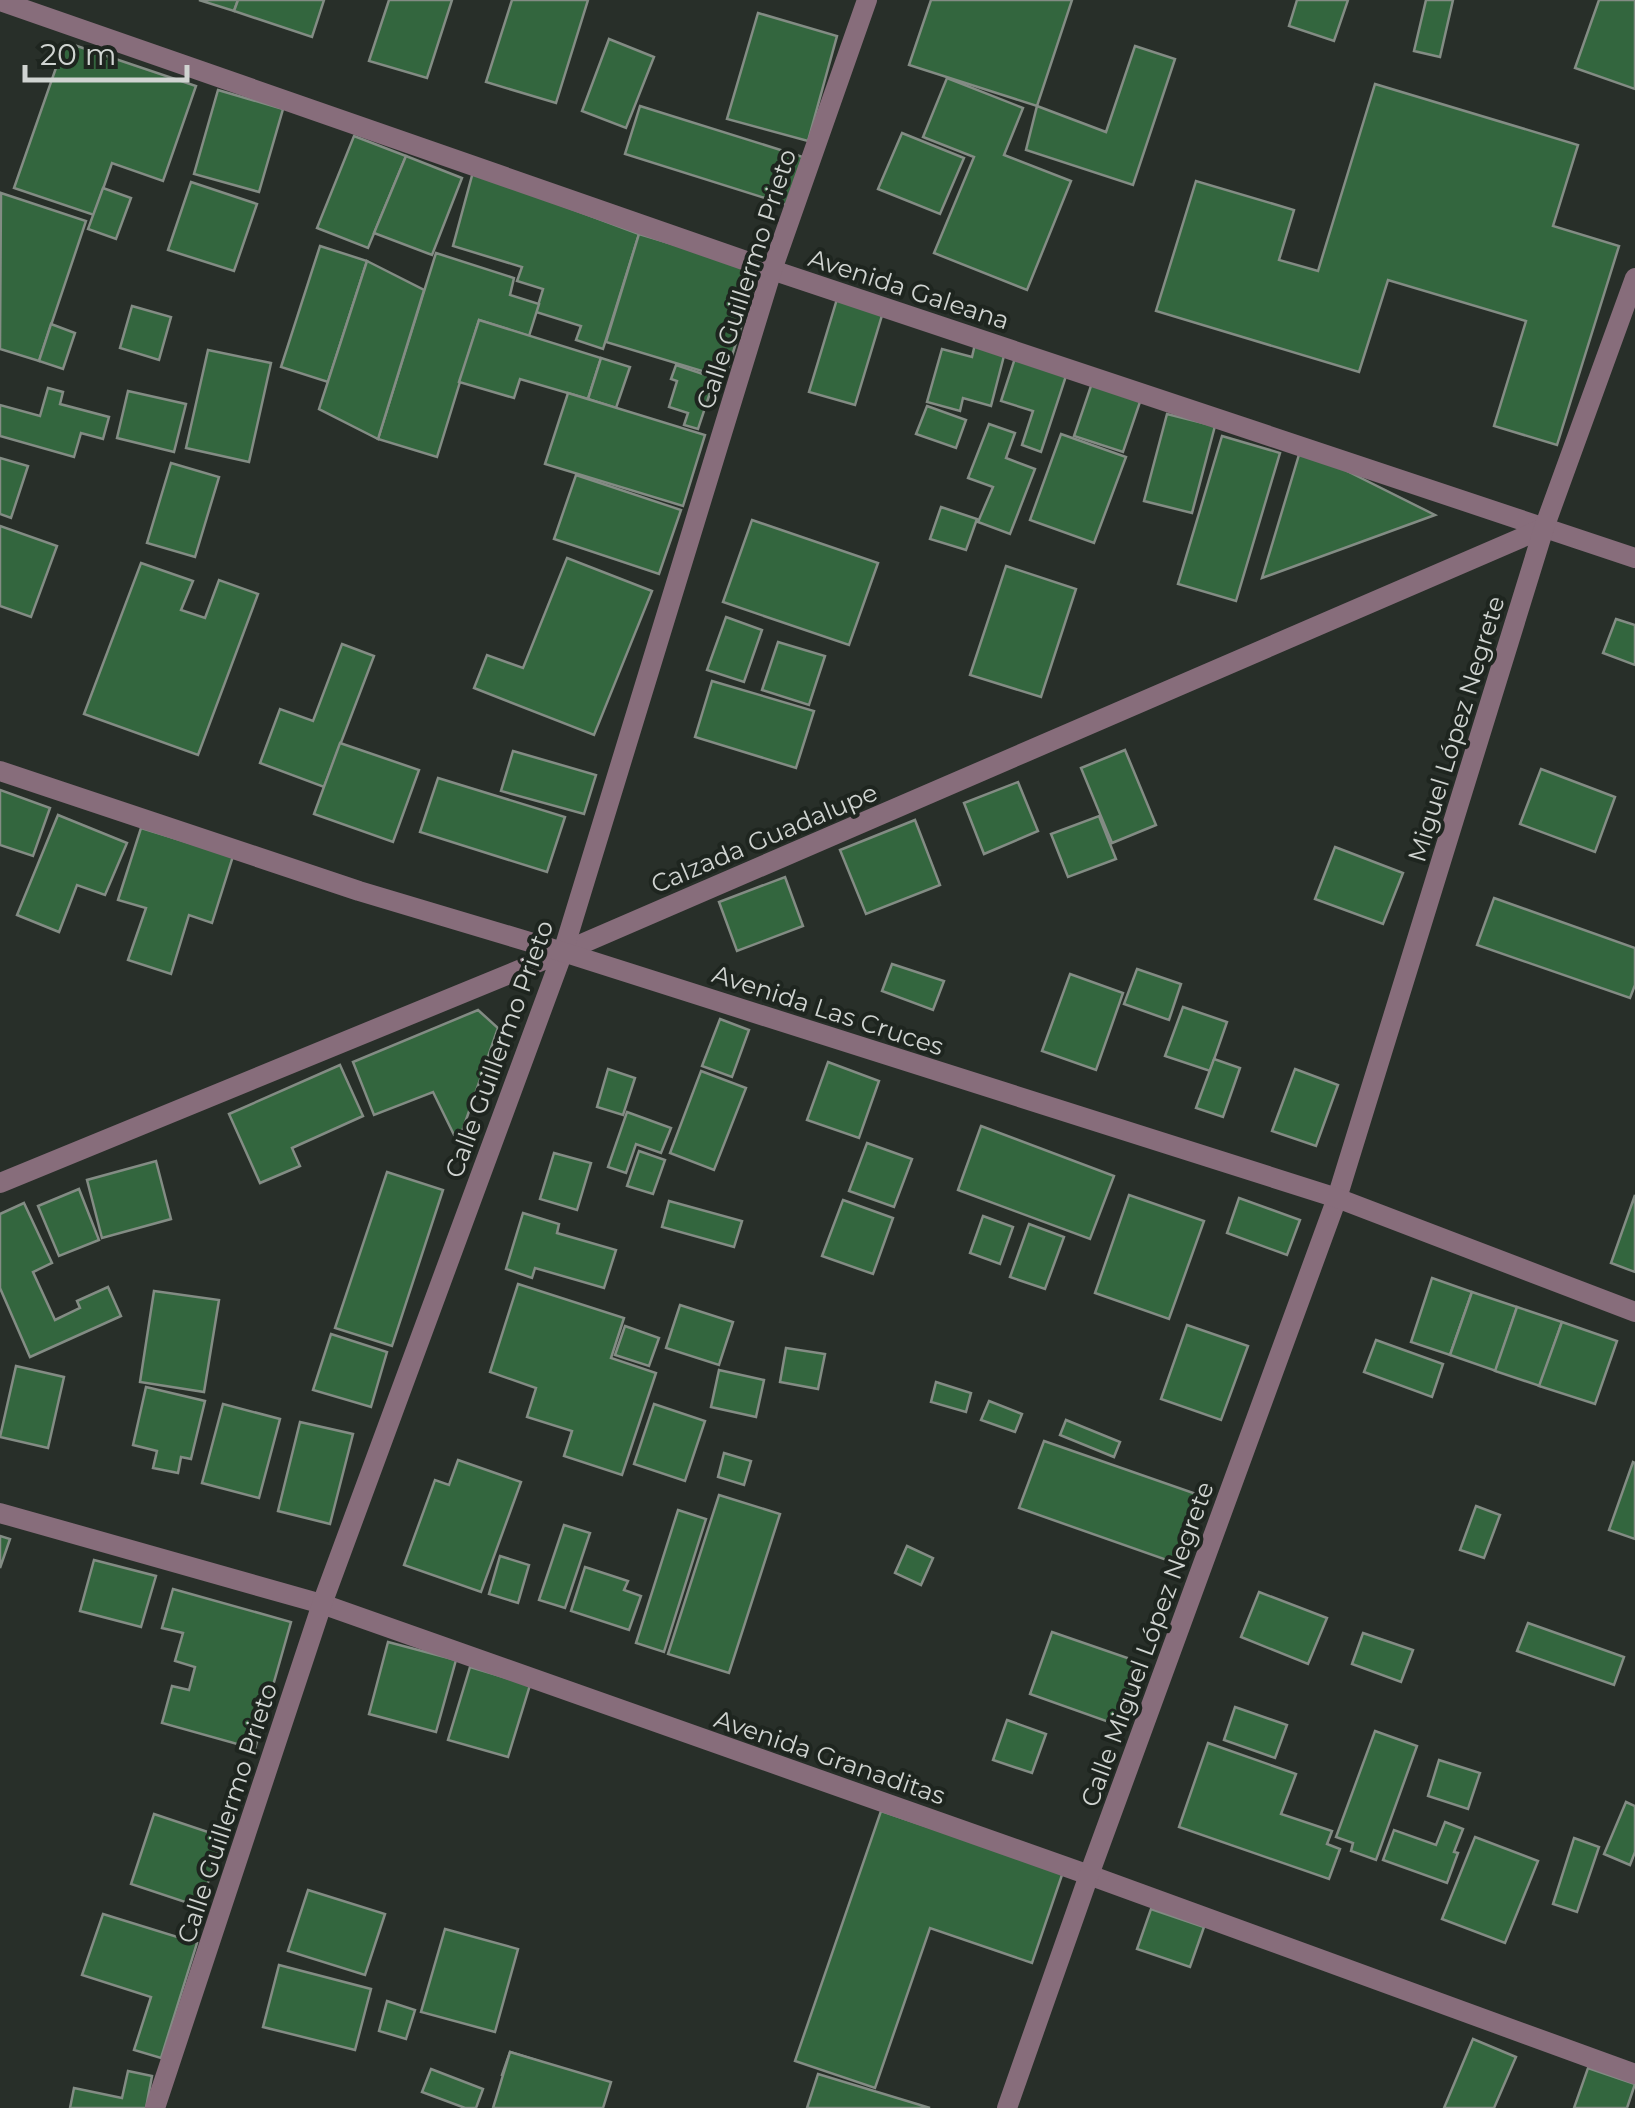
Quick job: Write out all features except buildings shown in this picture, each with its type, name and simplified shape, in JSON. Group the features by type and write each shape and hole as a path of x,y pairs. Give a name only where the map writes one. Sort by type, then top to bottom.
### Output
{"street":[{"name":"Calle Guillermo Prieto","path":"155,2108 322,1604 563,952 772,270 867,0"},
{"name":"Avenida Galeana","path":"3,5 772,270 1635,558"},
{"name":"Miguel López Negrete","path":"1337,1198 1544,528 1635,278"},
{"name":"Calzada Guadalupe","path":"0,1183 563,952 1544,528"},
{"name":"Avenida Las Cruces","path":"0,771 359,891 1337,1198 1635,1312"},
{"name":"Calle Miguel López Negrete","path":"1006,2108 1337,1198"},
{"name":"Avenida Granaditas","path":"0,1513 322,1604 1089,1875 1635,2074"}]}
